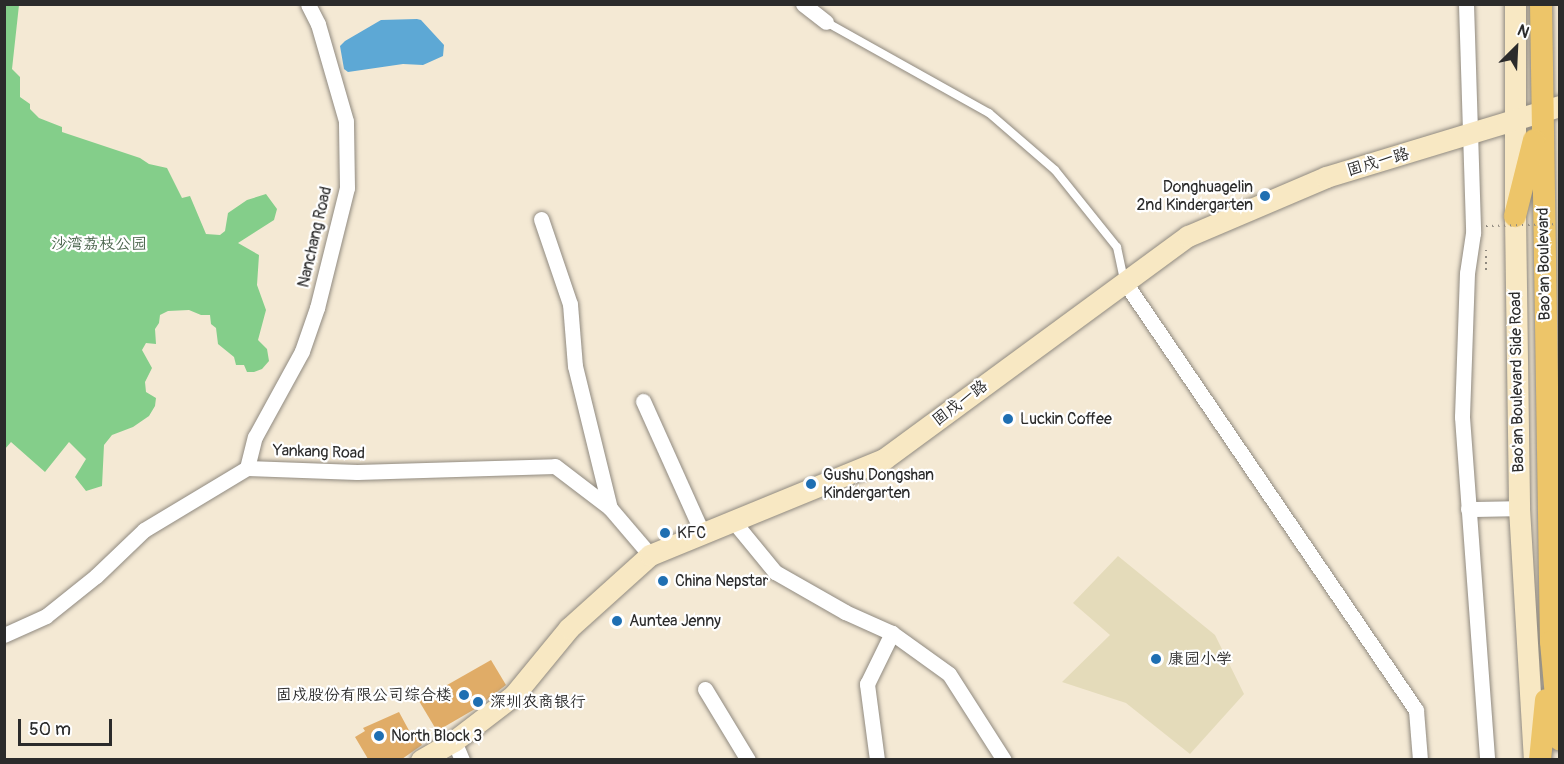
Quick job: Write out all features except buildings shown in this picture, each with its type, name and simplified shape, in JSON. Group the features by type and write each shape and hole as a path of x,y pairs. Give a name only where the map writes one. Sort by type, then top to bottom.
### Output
{"main road":[{"name":"Bao'an Boulevard","path":"1541,4 1550,109 1554,500 1551,642 1560,740"},
{"path":"1515,216 1550,109"},
{"path":"1540,759 1551,642"}],"street":[{"name":"Nanchang Road","path":"247,468 255,436 286,382 309,330 347,188 346,121 318,24 308,4"},
{"path":"803,4 826,22"},
{"path":"1466,4 1473,233 1467,273 1462,417 1487,759"},
{"name":"Bao'an Boulevard Side Road","path":"1515,4 1519,508 1534,759"},
{"name":"固戍一路","path":"421,759 458,750 514,695 569,628 650,555 884,459 1188,236 1326,177 1550,109"},
{"path":"541,219 570,304 575,366 610,508"},
{"path":"1124,281 1416,710 1420,759"},
{"path":"643,401 702,532"},
{"name":"Yankang Road","path":"247,468 357,472 555,466 610,508 650,555"},
{"path":"4,635 46,616 96,576 144,530 247,468"},
{"path":"1468,509 1519,508"},
{"path":"734,522 775,572 844,612 892,633 949,674 1004,759"},
{"path":"877,759 867,684 892,633"},
{"path":"705,689 748,759"}],"lane":[{"path":"826,22 989,113 1047,163 1118,247 1124,281"}],"path":[{"path":"1485,225 1560,224"}],"shaded area":[{"name":"康园小学","path":"1118,556 1215,635 1244,694 1190,754 1126,703 1062,682 1110,635 1073,603"}],"green space":[{"name":"沙湾荔枝公园","path":"4,5 19,5 12,69 20,77 20,97 30,104 30,109 39,118 62,127 62,132 140,158 149,164 167,168 182,198 190,196 206,234 220,235 225,231 228,213 247,200 266,194 277,209 274,220 238,243 259,255 257,285 266,310 258,340 267,349 269,361 262,369 254,372 247,372 244,365 236,365 234,357 218,344 216,328 211,324 210,315 201,315 189,310 168,311 160,315 155,329 156,344 146,343 142,350 152,368 145,382 146,392 156,398 155,406 149,416 133,427 112,435 104,445 102,486 86,491 75,477 86,459 69,442 45,472 11,442 5,449"}],"water":[{"path":"381,20 421,20 444,45 443,56 423,65 403,64 348,72 344,69 340,46 345,41"}],"place":[{"name":"Donghuagelin 2nd Kindergarten","path":"1265,196"},
{"name":"Luckin Coffee","path":"1008,419"},
{"name":"Gushu Dongshan Kindergarten","path":"811,484"},
{"name":"KFC","path":"665,533"},
{"name":"China Nepstar","path":"663,581"},
{"name":"Auntea Jenny","path":"617,621"},
{"name":"康园小学","path":"1156,659"},
{"name":"固戍股份有限公司综合楼","path":"464,695"},
{"name":"深圳农商银行","path":"478,702"},
{"name":"North Block 3","path":"379,736"}]}
